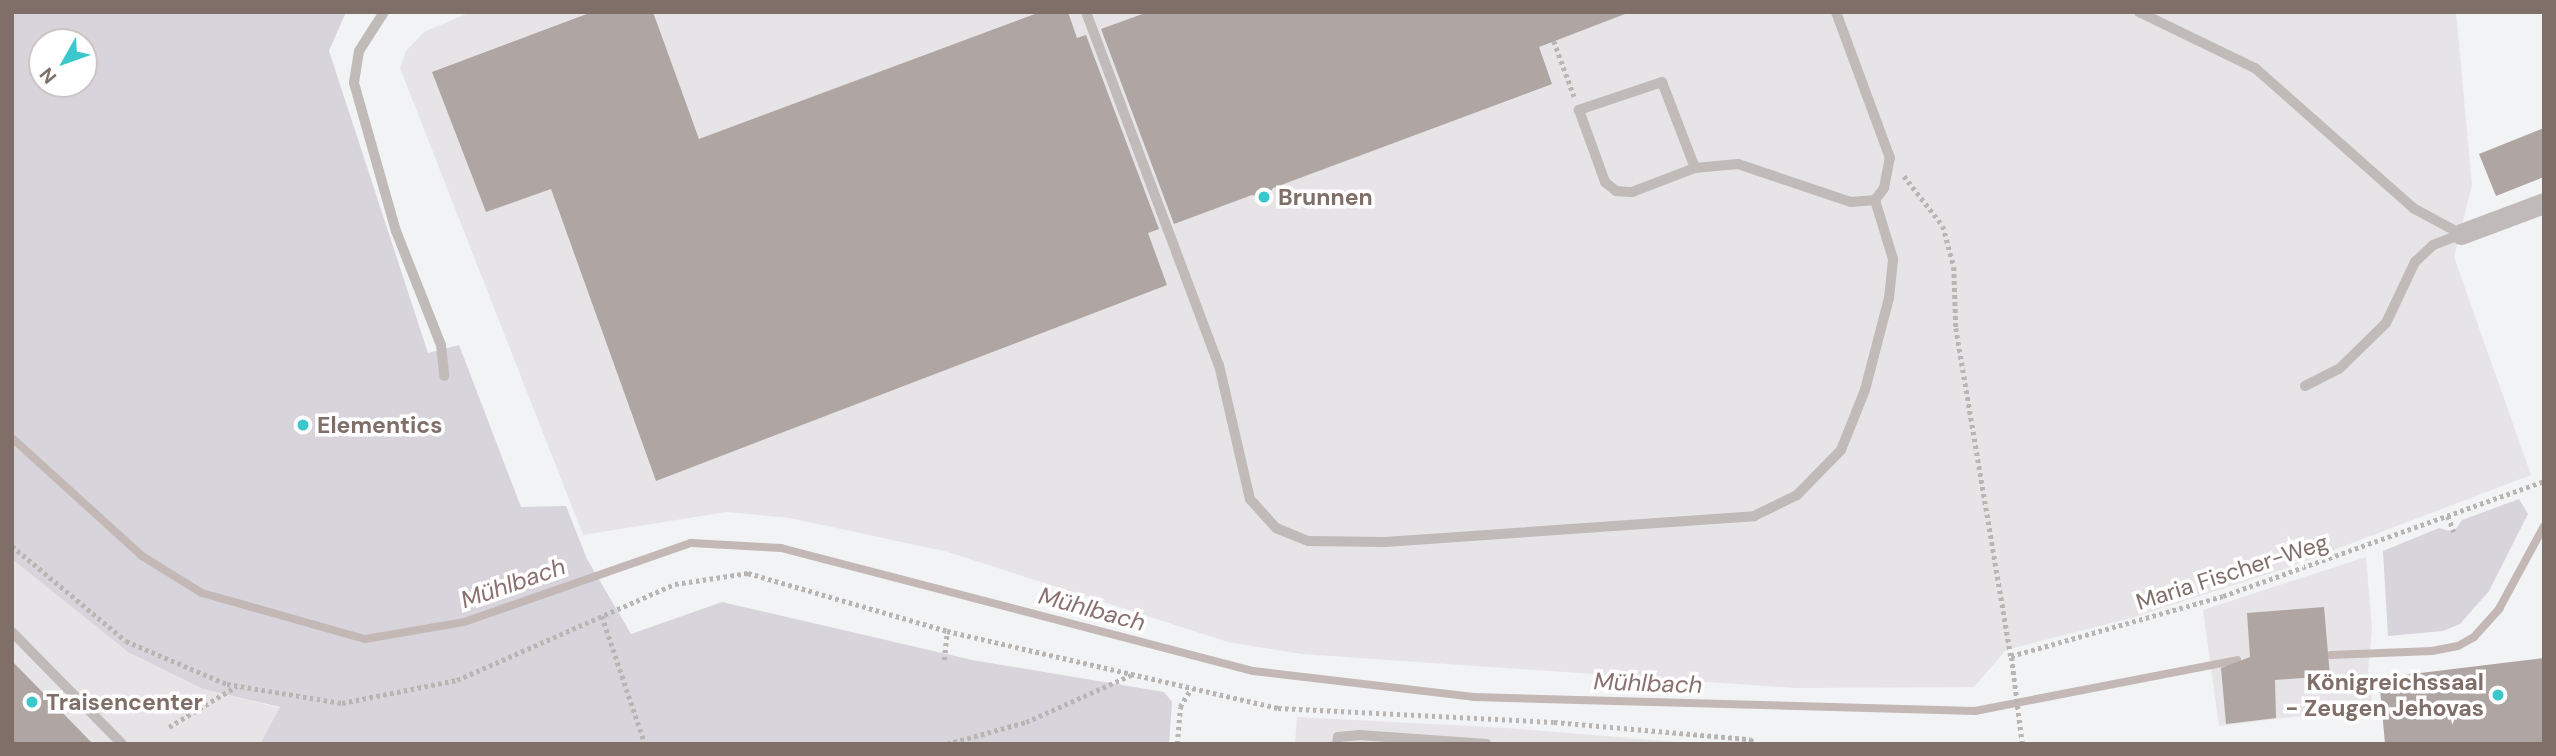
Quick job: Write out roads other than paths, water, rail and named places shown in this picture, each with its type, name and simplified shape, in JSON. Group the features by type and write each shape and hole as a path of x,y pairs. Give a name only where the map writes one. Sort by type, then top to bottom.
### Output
{"street":[{"path":"2461,234 2544,203"}],"lane":[{"path":"384,12 359,51 354,83 396,231 441,345 444,376"},
{"path":"1086,12 1219,365 1250,499 1276,528 1309,541 1385,542 1754,516 1797,495 1841,450 1879,337 1893,259 1875,200"},
{"path":"1695,168 1662,82 1579,110 1605,182 1616,191 1632,192 1695,168 1738,164 1851,202 1875,200 1884,188 1890,158 1836,12"},
{"path":"2139,12 2255,68 2413,208 2461,234"},
{"path":"2305,386 2340,369 2386,323 2415,262 2433,245 2461,234"},
{"path":"12,632 122,744"},
{"path":"1336,744 1338,737 1359,735 1487,744"}],"waterway":[{"name":"Mühlbach","path":"12,438 142,556 202,593 365,639 464,622 691,543 781,548 1253,671 1473,697 1975,711 2237,660"},
{"name":"Mühlbach","path":"2331,655 2432,651 2458,646 2474,637 2499,609 2544,526"}],"place":[{"name":"Brunnen","path":"1264,197"},
{"name":"Elementics","path":"303,425"},
{"name":"Königreichssaal - Zeugen Jehovas","path":"2498,695"},
{"name":"Traisencenter","path":"32,702"}]}
